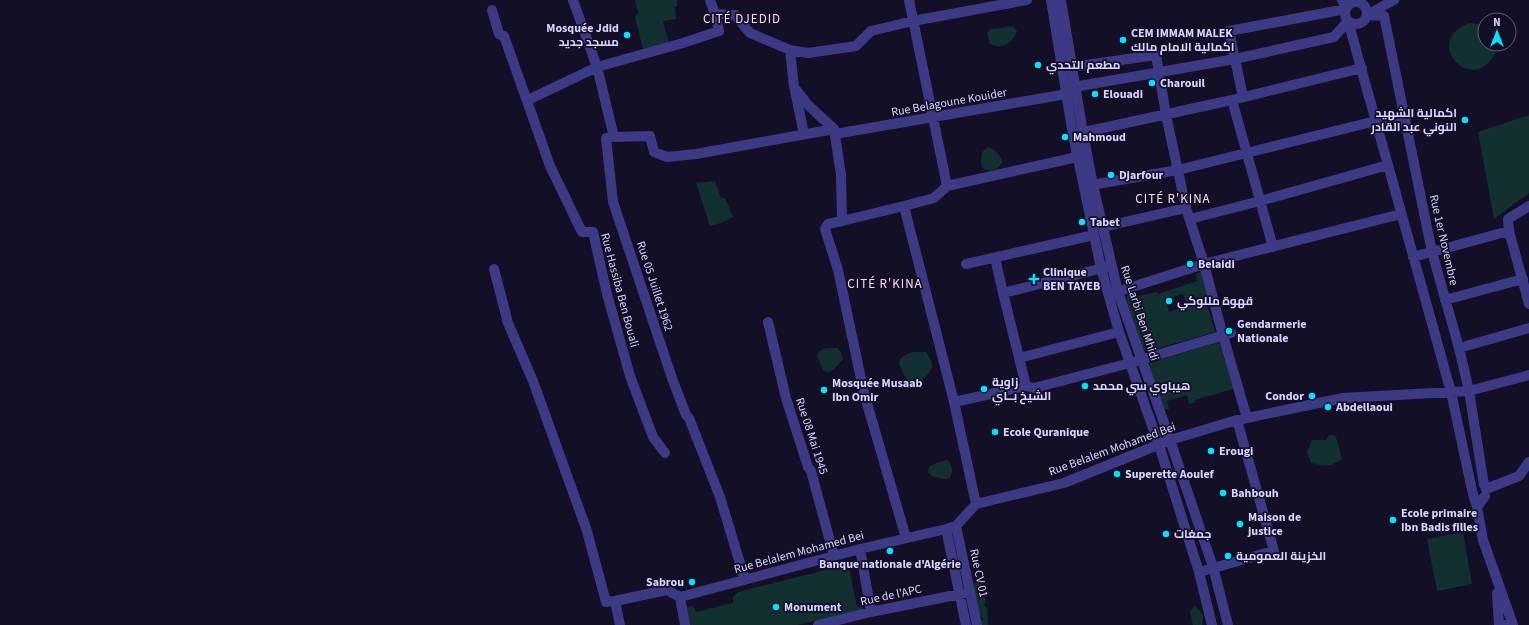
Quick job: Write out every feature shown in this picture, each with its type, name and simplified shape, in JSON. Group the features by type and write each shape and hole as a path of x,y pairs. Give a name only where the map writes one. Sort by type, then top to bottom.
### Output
{"street":[{"path":"573,0 597,67 614,137"},
{"path":"528,100 597,67 683,43 719,31 710,0"},
{"path":"908,0 947,186"},
{"path":"715,14 735,15 750,33 790,50 808,53 856,46 871,31 913,21 1027,0"},
{"name":"Rue Larbi Ben Mhidi","path":"1051,0 1063,68 1069,90 1088,186 1094,235 1106,267 1113,293 1119,332 1159,445 1199,572 1212,625"},
{"name":"Rue Larbi Ben Mhidi","path":"1061,0 1073,67 1069,90"},
{"path":"1367,15 1394,0"},
{"path":"1243,97 1229,31 1347,3 1368,2 1367,15 1364,21 1358,25 1348,21"},
{"path":"1347,3 1345,13 1362,68 1375,121 1450,392 1472,492 1477,507 1483,540 1513,625"},
{"name":"Rue Hassiba Ben Bouali","path":"492,10 499,34 504,36 528,100 550,166 582,232 593,232 607,294 630,376 653,437 665,453"},
{"name":"Rue 1er Novembre","path":"1367,15 1384,16 1432,252 1459,348 1469,391 1485,490"},
{"name":"Rue Belagoune Kouider","path":"614,137 650,136 654,152 667,157 696,154 804,134 933,118 1069,90 1234,60 1334,37 1348,21"},
{"path":"790,50 794,87 804,134"},
{"path":"1063,68 1156,55 1166,115 1186,208 1227,334 1242,419 1274,551 1199,572"},
{"path":"1078,134 1232,100 1362,68"},
{"path":"794,87 808,105 834,131 841,175 842,221"},
{"path":"1232,100 1273,247"},
{"path":"1088,186 1178,170 1404,114"},
{"name":"Rue Larbi Ben Mhidi","path":"1078,134 1078,157 1103,227 1106,267"},
{"name":"Rue 05 Juillet 1962","path":"614,137 606,138 613,202 672,378 720,496 745,580"},
{"path":"906,538 864,393 838,270 825,229 828,224 934,198 947,186 1078,157"},
{"path":"1190,219 1388,165"},
{"path":"904,206 954,402 976,504 956,526"},
{"path":"1528,299 1509,231 1508,219 1529,206"},
{"path":"1103,227 1186,208"},
{"path":"1113,293 1204,264 1401,214"},
{"path":"1413,257 1509,231"},
{"path":"966,264 1094,235"},
{"path":"995,258 1026,386"},
{"path":"1003,293 1106,267"},
{"path":"494,269 508,323 533,381 587,531 606,602 667,590 680,597 685,625"},
{"path":"1445,300 1523,279"},
{"name":"Rue Larbi Ben Mhidi","path":"1113,293 1140,359 1170,440 1213,567 1228,625"},
{"name":"Rue 08 Mai 1945","path":"768,322 786,398 808,467 811,471 834,556"},
{"path":"1459,348 1529,328"},
{"path":"1020,358 1119,332"},
{"path":"954,402 1026,386 1034,388 1130,363 1227,334"},
{"name":"Rue Belalem Mohamed Bei","path":"976,504 1064,483 1170,440 1242,419 1343,398 1469,391 1529,375"},
{"path":"1453,407 1471,406"},
{"path":"1518,476 1529,462"},
{"path":"1477,507 1485,490 1529,472"},
{"path":"1472,492 1477,484 1485,490"},
{"name":"Rue Belalem Mohamed Bei","path":"680,597 860,549 956,526"},
{"name":"Rue CV 01","path":"956,526 977,625"},
{"name":"Rue CV 01","path":"946,529 966,625"},
{"path":"860,549 871,612"},
{"path":"1497,583 1499,625"},
{"name":"Rue de l'APC","path":"818,625 871,612 970,592"},
{"path":"615,601 620,625"}],"green space":[{"path":"635,0 679,0 677,1 677,6 675,7 676,19 663,21 669,43 643,49 635,17 638,13"},
{"path":"1470,23 1477,24 1477,52 1495,52 1492,59 1478,69 1468,69 1459,65 1453,58 1449,49 1450,39 1457,30"},
{"path":"1013,26 1017,31 1010,42 1003,46 994,46 990,44 987,33 990,29"},
{"path":"1529,115 1529,193 1494,219 1478,132"},
{"path":"988,147 999,155 1003,162 994,170 986,170 982,168 982,152"},
{"path":"715,181 721,198 725,198 733,217 721,223 710,226 696,183"},
{"path":"1201,272 1208,297 1206,300 1215,332 1148,351 1143,349 1127,301 1127,295 1139,296 1157,292 1158,294 1197,281 1196,274","holes":["1183,294 1187,306 1169,312 1166,299"]},
{"path":"1219,342 1233,389 1195,400 1196,402 1189,404 1187,395 1167,401 1169,410 1164,408 1149,368 1150,363"},
{"path":"838,348 843,359 830,372 824,371 817,357 821,350"},
{"path":"913,352 926,352 930,358 932,367 931,371 925,377 915,384 906,379 899,364 900,359"},
{"path":"1329,435 1335,436 1342,459 1327,466 1311,463 1307,452 1312,440 1326,440"},
{"path":"948,460 952,469 950,478 944,479 933,477 928,472 929,467 938,462"},
{"path":"1463,532 1472,584 1437,591 1427,539"},
{"path":"854,563 855,567 849,568 857,607 862,606 863,610 797,625 689,625 687,608 689,606 694,607 696,612 733,603 733,597 738,592"},
{"path":"981,578 986,600 984,605 987,608 988,625 981,625 980,622 983,619 974,595 975,580"},
{"path":"1195,605 1203,615 1202,625 1193,625 1190,612"}],"place":[{"name":"Mosquée Jdid مسجد جديد","path":"627,35"},
{"name":"CEM IMMAM MALEK اكمالية الامام مالك","path":"1123,40"},
{"name":"مطعم التحدي","path":"1038,65"},
{"name":"Charouil","path":"1152,83"},
{"name":"Elouadi","path":"1095,94"},
{"name":"اكمالية الشهيد النوني عبد القادر","path":"1465,120"},
{"name":"Mahmoud","path":"1065,137"},
{"name":"Djarfour","path":"1111,175"},
{"name":"Tabet","path":"1082,222"},
{"name":"Belaidi","path":"1190,264"},
{"name":"Clinique BEN TAYEB","path":"1034,279"},
{"name":"قهوة مللوكي","path":"1169,301"},
{"name":"Gendarmerie Nationale","path":"1229,331"},
{"name":"هيباوي سي محمد","path":"1085,386"},
{"name":"زاوية الشيخ بــاي","path":"984,389"},
{"name":"Mosquée Musaab Ibn Omir","path":"824,390"},
{"name":"Condor","path":"1312,396"},
{"name":"Abdellaoui","path":"1328,407"},
{"name":"Ecole Quranique","path":"995,432"},
{"name":"Erougi","path":"1211,451"},
{"name":"Superette Aoulef","path":"1117,474"},
{"name":"Bahbouh","path":"1223,493"},
{"name":"Ecole primaire Ibn Badis filles","path":"1393,520"},
{"name":"Maison de justice","path":"1240,524"},
{"name":"جمغات","path":"1166,534"},
{"name":"Banque nationale d'Algérie","path":"890,551"},
{"name":"الخزينة العمومية","path":"1228,556"},
{"name":"Sabrou","path":"692,582"},
{"name":"Monument","path":"776,607"}],"district":[{"name":"CITÉ DJEDID","path":"742,18"},
{"name":"CITÉ R'KINA","path":"1173,198"},
{"name":"CITÉ R'KINA","path":"885,283"}]}
